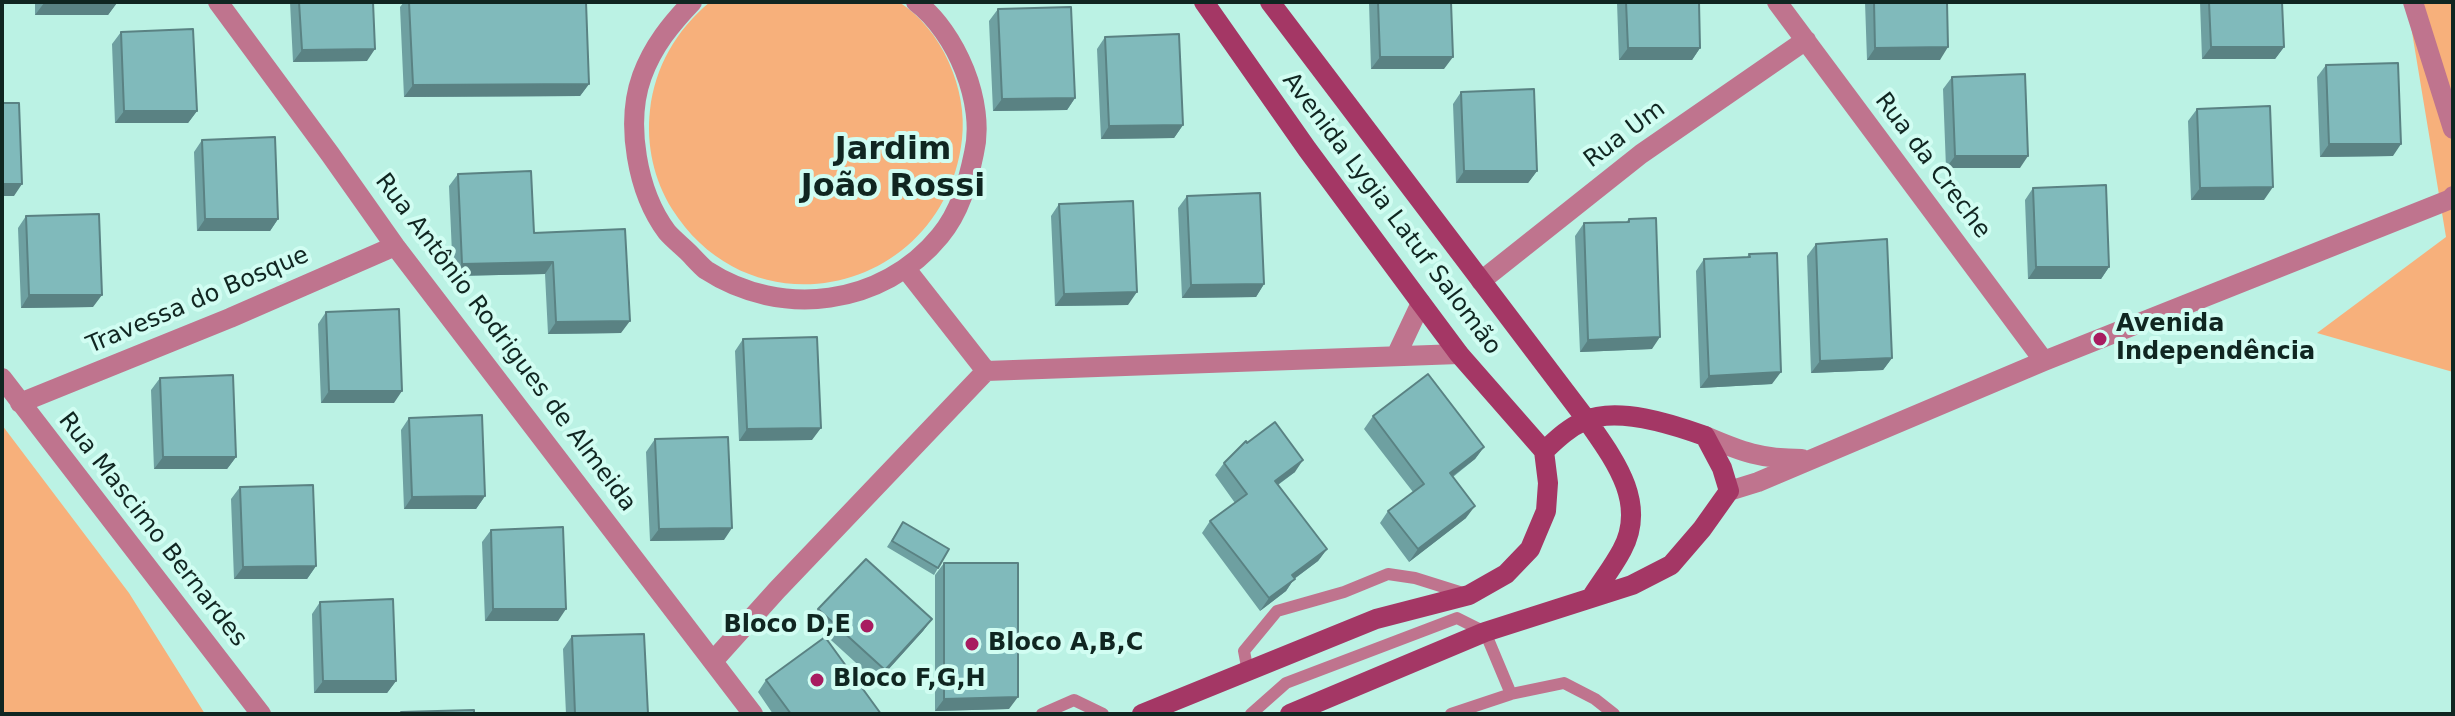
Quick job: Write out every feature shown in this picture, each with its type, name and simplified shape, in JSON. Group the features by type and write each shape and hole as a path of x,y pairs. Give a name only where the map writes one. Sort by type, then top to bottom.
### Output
{"main road":[{"name":"Avenida Lygia Latuf Salomão","path":"1204,2 1307,149 1459,354 1544,451"},
{"name":"Avenida Lygia Latuf Salomão","path":"1270,2 1586,419"},
{"path":"1142,714 1376,619 1469,595 1506,574 1530,549 1546,511 1548,483 1544,451 1586,419 1618,416 1665,422 1705,436 1722,468 1729,491 1671,565 1632,585 1485,632 1290,714"},
{"path":"1586,419 1626,481 1632,513 1624,548 1591,598"}],"street":[{"name":"Rua Antônio Rodrigues de Almeida","path":"218,2 395,246 753,714"},
{"path":"692,2 665,30 641,78 633,130 642,183 666,231 705,269 752,293 805,301 858,293 906,269 941,235 965,193 976,145 973,96 957,50 928,11 916,2"},
{"name":"Rua da Creche","path":"1777,2 2044,361"},
{"path":"2413,2 2453,129"},
{"name":"Rua Um","path":"1481,281 1641,154 1806,40"},
{"path":"1729,491 1758,482 2044,361 2453,196"},
{"name":"Travessa do Bosque","path":"20,403 230,318 395,246"},
{"path":"906,269 986,371"},
{"path":"1396,356 1421,303"},
{"path":"714,660 986,371 1459,354"},
{"name":"Rua Mascimo Bernardes","path":"2,378 261,714"},
{"path":"1705,436 1768,459 1810,459"}],"lane":[{"path":"1248,672 1244,651 1277,611 1344,592 1388,574 1415,578 1469,595"},
{"path":"1251,714 1286,683 1457,618 1485,632 1511,694"},
{"path":"1451,714 1511,694 1564,683 1595,699 1614,714"},
{"path":"1042,714 1074,700 1103,714"}],"shaded area":[{"path":"710,2 899,2 928,28 939,44 949,62 961,101 962,139 948,191 921,232 884,262 841,280 795,284 750,274 707,250 672,209 660,186 650,149 650,110 657,79 669,50 687,25"},
{"path":"2407,2 2453,2 2453,372 2317,333 2446,237"},
{"path":"2,425 129,593 205,714 2,714"}],"building":[{"path":"117,2 117,3 44,3"},
{"path":"299,2 373,2 375,49 302,50"},
{"path":"409,2 586,2 589,84 413,85"},
{"path":"1378,2 1451,2 1453,57 1380,57"},
{"path":"1626,2 1699,2 1700,48 1628,48"},
{"path":"1874,2 1947,2 1948,47 1875,48"},
{"path":"2209,2 2282,2 2284,47 2211,47"},
{"path":"1071,7 1075,98 1002,99 998,9"},
{"path":"193,29 197,111 124,111 121,32"},
{"path":"1179,34 1183,125 1109,126 1105,37"},
{"path":"2398,63 2401,144 2329,144 2326,65"},
{"path":"2025,74 2028,156 1955,156 1952,77"},
{"path":"1534,89 1537,171 1464,171 1461,92"},
{"path":"2,103 19,103 22,184 2,184"},
{"path":"2270,106 2273,187 2200,188 2197,109"},
{"path":"275,137 278,219 205,219 202,140"},
{"path":"531,171 534,233 625,229 630,321 556,322 553,262 462,264 458,174"},
{"path":"2106,185 2109,267 2036,267 2033,188"},
{"path":"1260,193 1264,284 1191,285 1187,196"},
{"path":"1133,201 1137,292 1064,294 1059,204"},
{"path":"99,214 102,295 29,295 26,216"},
{"path":"1656,218 1660,337 1588,340 1584,223"},
{"path":"1887,239 1892,358 1820,361 1816,244"},
{"path":"1777,253 1781,372 1709,376 1704,259"},
{"path":"399,309 402,391 329,391 326,312"},
{"path":"817,337 821,428 747,429 743,339"},
{"path":"1428,374 1484,447 1450,473 1475,506 1418,549 1388,511 1424,484 1373,416"},
{"path":"233,375 236,457 163,457 160,378"},
{"path":"482,415 485,496 412,497 409,418"},
{"path":"1275,422 1303,460 1275,481 1327,549 1292,575 1295,579 1269,598 1210,521 1247,494 1224,463 1246,441"},
{"path":"728,437 732,528 659,529 655,439"},
{"path":"313,485 316,566 243,567 240,487"},
{"path":"903,522 949,549 938,568 892,541"},
{"path":"563,527 566,609 493,609 491,530"},
{"name":"Bloco D,E","path":"866,559 932,619 885,670 818,609"},
{"name":"Bloco A,B,C","path":"944,563 1018,563 1018,697 944,699"},
{"path":"393,599 396,681 323,681 320,602"},
{"path":"644,634 648,714 575,714 572,636"},
{"name":"Bloco F,G,H","path":"825,637 881,714 791,714 766,680"},
{"path":"474,710 474,714 401,714 401,712"}],"place":[{"name":"Avenida Independência","path":"2100,339"},
{"name":"Bloco D,E","path":"867,626"},
{"name":"Bloco A,B,C","path":"972,644"},
{"name":"Bloco F,G,H","path":"817,680"}],"district":[{"name":"Jardim João Rossi","path":"893,170"}]}
